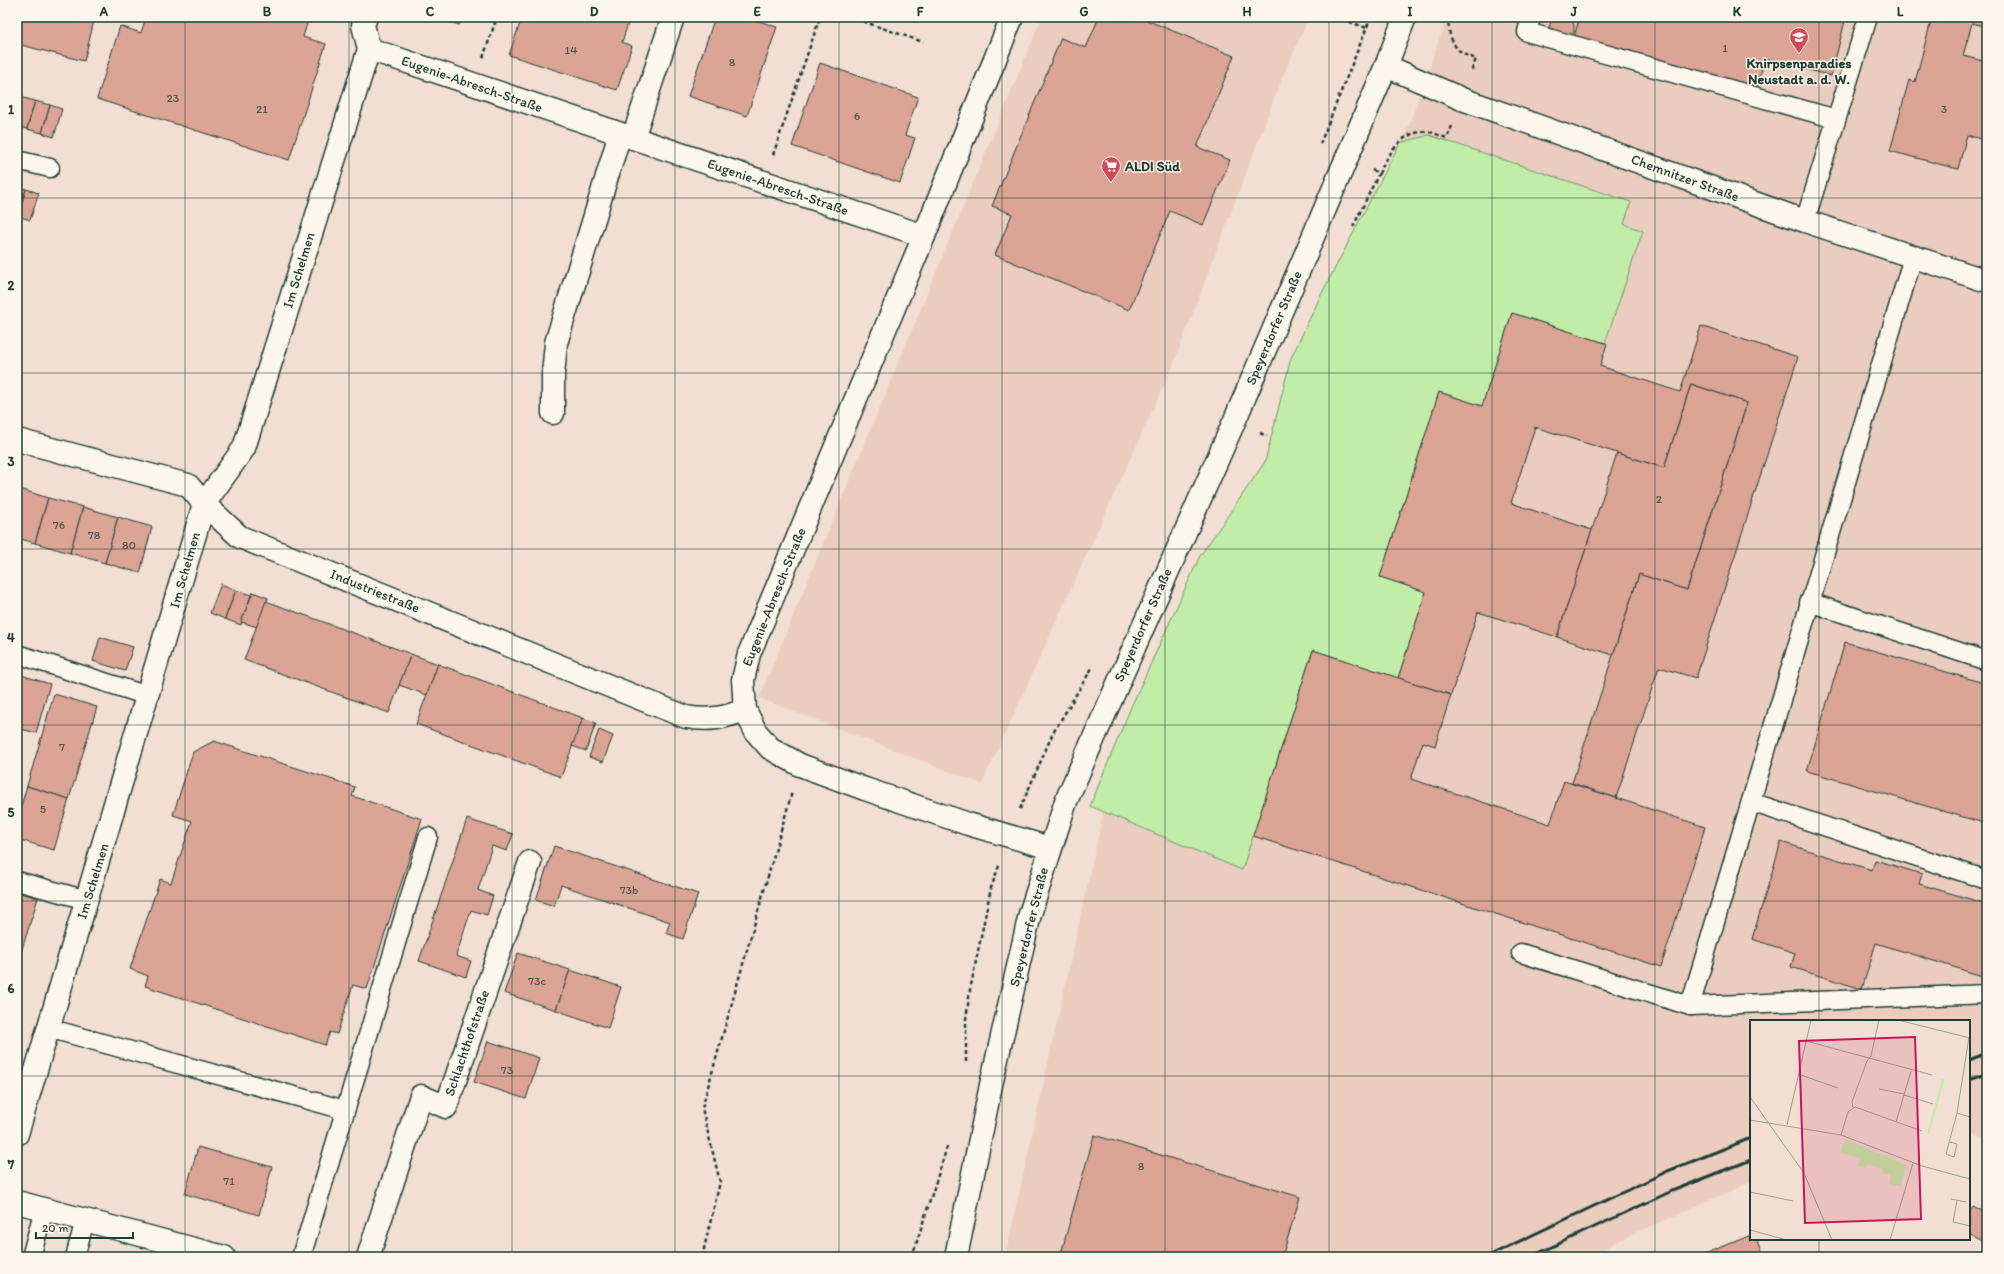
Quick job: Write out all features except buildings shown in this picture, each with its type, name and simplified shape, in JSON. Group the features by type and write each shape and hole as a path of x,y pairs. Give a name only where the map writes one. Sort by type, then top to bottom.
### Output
{"street":[{"path":"366,17 363,25 369,49"},
{"path":"553,413 552,374 556,343 626,136 673,17"},
{"name":"Eugenie-Abresch-Straße","path":"1012,17 924,236 749,654 742,680 745,710 756,732 770,748 800,765 968,824 1050,848"},
{"name":"Speyerdorfer Straße","path":"956,1257 981,1130 1026,930 1050,848 1066,801 1234,422 1386,66 1405,17"},
{"name":"Eugenie-Abresch-Straße","path":"369,49 924,236"},
{"name":"Im Schelmen","path":"17,1134 204,504 244,448 369,49"},
{"name":"Chemnitzer Straße","path":"1386,66 1462,99 1805,221 1987,281"},
{"name":"Industriestraße","path":"17,440 188,485 204,504 240,537 686,718 703,720 723,718 745,710"},
{"name":"Schlachthofstraße","path":"368,1257 421,1096 446,1106 530,862"},
{"path":"17,1202 224,1257"}],"lane":[{"path":"1531,17 1527,32 1836,119"},
{"path":"1805,221 1868,17"},
{"path":"17,160 50,168"},
{"path":"1690,1006 1809,602 1913,257"},
{"path":"1809,602 1987,661"},
{"path":"17,654 148,696"},
{"path":"1750,802 1987,880"},
{"path":"301,1257 428,837"},
{"path":"17,881 87,900"},
{"path":"1521,953 1690,1006 1987,994"},
{"path":"48,1028 345,1110"},
{"path":"31,1257 44,1209"},
{"path":"75,1257 85,1220"}],"path":[{"path":"474,85 497,17"},
{"path":"763,182 820,17"},
{"path":"850,17 923,42"},
{"path":"1336,17 1367,28"},
{"path":"1353,227 1379,173 1398,142 1414,133 1429,132 1447,138 1476,59 1460,52 1452,40 1448,23 1449,17"},
{"path":"1319,145 1379,173"},
{"path":"702,1257 720,1182 702,1108 800,765"}],"shaded area":[{"path":"1042,17 1309,18 1282,78 1174,363 982,784 759,698"},
{"path":"1447,17 1987,17 1987,1142 1970,1131 1970,1020 1750,1020 1750,1182 1626,1237 1590,1257 1005,1257 1106,801 1314,394"}],"green space":[{"path":"1429,135 1631,202 1624,224 1643,231 1605,343 1512,313 1482,406 1439,392 1380,577 1426,592 1398,678 1313,650 1242,870 1090,806 1131,707 1200,556 1265,462 1291,358 1321,295 1400,143"}],"railway":[{"path":"1970,1060 1987,1053"},
{"path":"1970,1080 1987,1074"},
{"path":"1486,1257 1668,1171 1750,1138"},
{"path":"1530,1257 1672,1191 1750,1160"}],"place":[{"name":"Knirpsenparadies Neustadt a. d. W.","path":"1799,54"},
{"name":"ALDI Süd","path":"1111,183"}]}
